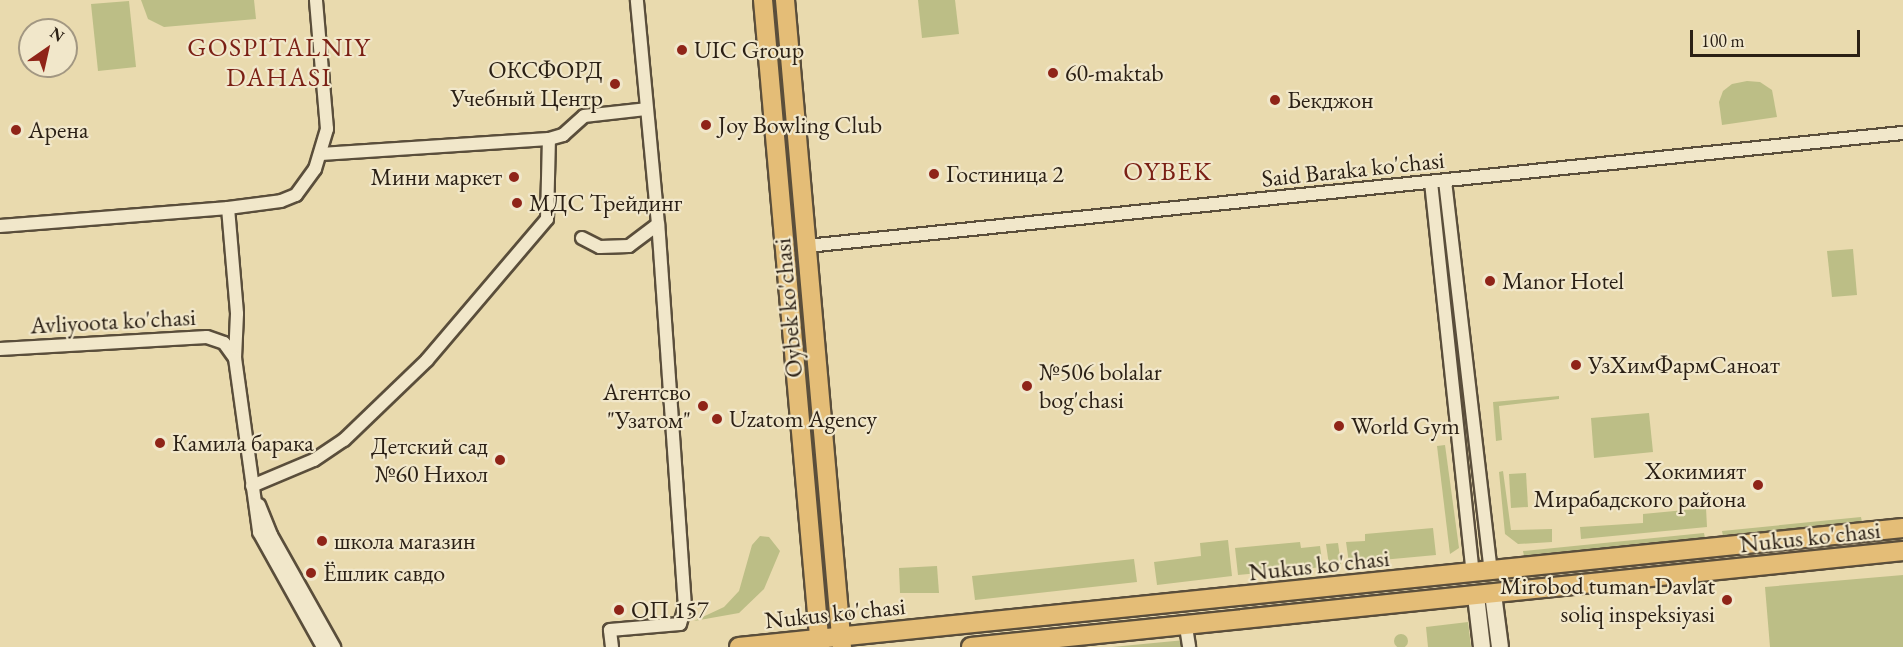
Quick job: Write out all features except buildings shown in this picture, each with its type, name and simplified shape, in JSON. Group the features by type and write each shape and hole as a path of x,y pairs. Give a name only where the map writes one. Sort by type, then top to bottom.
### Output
{"main road":[{"name":"Oybek ko'chasi","path":"763,0 820,643"},
{"name":"Oybek ko'chasi","path":"785,0 842,642"},
{"name":"Nukus ko'chasi","path":"739,647 842,642 1903,528"},
{"name":"Nukus ko'chasi","path":"971,647 1186,627 1903,551"},
{"path":"1482,572 1485,595"}],"street":[{"path":"0,226 228,208 281,201 296,195 307,183 321,154 327,106 316,0"},
{"path":"612,647 610,630 680,624 685,607 658,224 637,0"},
{"path":"321,154 549,139 563,135 584,116 646,109"},
{"name":"Said Baraka ko'chasi","path":"807,246 1903,133"},
{"path":"252,486 315,460 344,440 427,360 547,219 549,139"},
{"path":"1445,181 1482,572"},
{"path":"1431,182 1482,572"},
{"path":"228,208 237,320 235,358 260,535 323,647"},
{"path":"582,238 600,247 629,246 658,224"},
{"path":"207,337 225,333 237,320"},
{"name":"Avliyoota ko'chasi","path":"0,349 207,337 224,344 235,358"},
{"path":"252,486 271,535 334,647"},
{"path":"1482,647 1485,595"},
{"path":"1485,595 1500,647"},
{"path":"1186,627 1189,647"}],"green space":[{"path":"141,0 254,0 256,19 164,27 148,19"},
{"path":"918,0 955,0 959,34 922,38"},
{"path":"129,1 136,67 98,71 91,4"},
{"path":"1747,81 1760,82 1772,90 1777,117 1722,125 1719,102 1723,91 1732,84"},
{"path":"1853,249 1857,295 1832,297 1827,251"},
{"path":"1559,396 1559,399 1499,406 1502,440 1496,441 1493,402"},
{"path":"1649,413 1653,452 1594,458 1591,418"},
{"path":"1445,445 1459,548 1450,554 1437,446"},
{"path":"1503,471 1511,530 1552,529 1552,542 1518,544 1505,534 1499,472"},
{"path":"1526,473 1528,507 1511,508 1509,474"},
{"path":"1706,508 1707,527 1581,539 1580,527 1643,523 1643,514"},
{"path":"1861,517 1862,522 1723,536 1722,531"},
{"path":"1433,528 1436,555 1349,563 1346,542 1365,541 1365,534"},
{"path":"1704,533 1705,538 1524,556 1523,551"},
{"path":"760,536 769,537 780,551 764,589 739,613 694,621 724,607 739,591 752,545"},
{"path":"1228,540 1232,576 1157,585 1154,562 1201,556 1200,543"},
{"path":"1300,542 1301,548 1320,546 1323,567 1238,575 1235,548"},
{"path":"1338,543 1341,564 1329,565 1326,544"},
{"path":"1134,559 1137,582 975,600 972,576"},
{"path":"937,566 939,593 900,593 899,568"},
{"path":"1903,575 1903,647 1770,647 1765,587"},
{"path":"1468,622 1471,647 1428,647 1426,627"},
{"path":"1398,634 1404,634 1408,641 1404,648 1398,648 1394,644 1394,638"},
{"path":"1185,640 1186,647 1112,647"}],"place":[{"name":"UIC Group","path":"682,50"},
{"name":"60-maktab","path":"1053,73"},
{"name":"ОКСФОРД Учебный Центр","path":"615,84"},
{"name":"Бекджон","path":"1275,100"},
{"name":"Joy Bowling Club","path":"706,125"},
{"name":"Арена","path":"16,130"},
{"name":"Гостиница 2","path":"934,174"},
{"name":"Мини маркет","path":"514,177"},
{"name":"МДС Трейдинг","path":"517,203"},
{"name":"Manor Hotel","path":"1490,281"},
{"name":"УзХимФармСаноат","path":"1576,365"},
{"name":"№506 bolalar bog'chasi","path":"1027,386"},
{"name":"Агентсво \"Узатом\"","path":"703,406"},
{"name":"Uzatom Agency","path":"717,419"},
{"name":"World Gym","path":"1339,426"},
{"name":"Камила барака","path":"160,443"},
{"name":"Детский сад №60 Нихол","path":"500,460"},
{"name":"Хокимият Мирабадского района","path":"1758,485"},
{"name":"школа магазин","path":"322,541"},
{"name":"Ёшлик савдо","path":"311,573"},
{"name":"Mirobod tuman Davlat soliq inspeksiyasi","path":"1727,600"},
{"name":"ОП 157","path":"619,610"}],"district":[{"name":"GOSPITALNIY DAHASI","path":"279,63"},
{"name":"OYBEK","path":"1168,172"}]}
